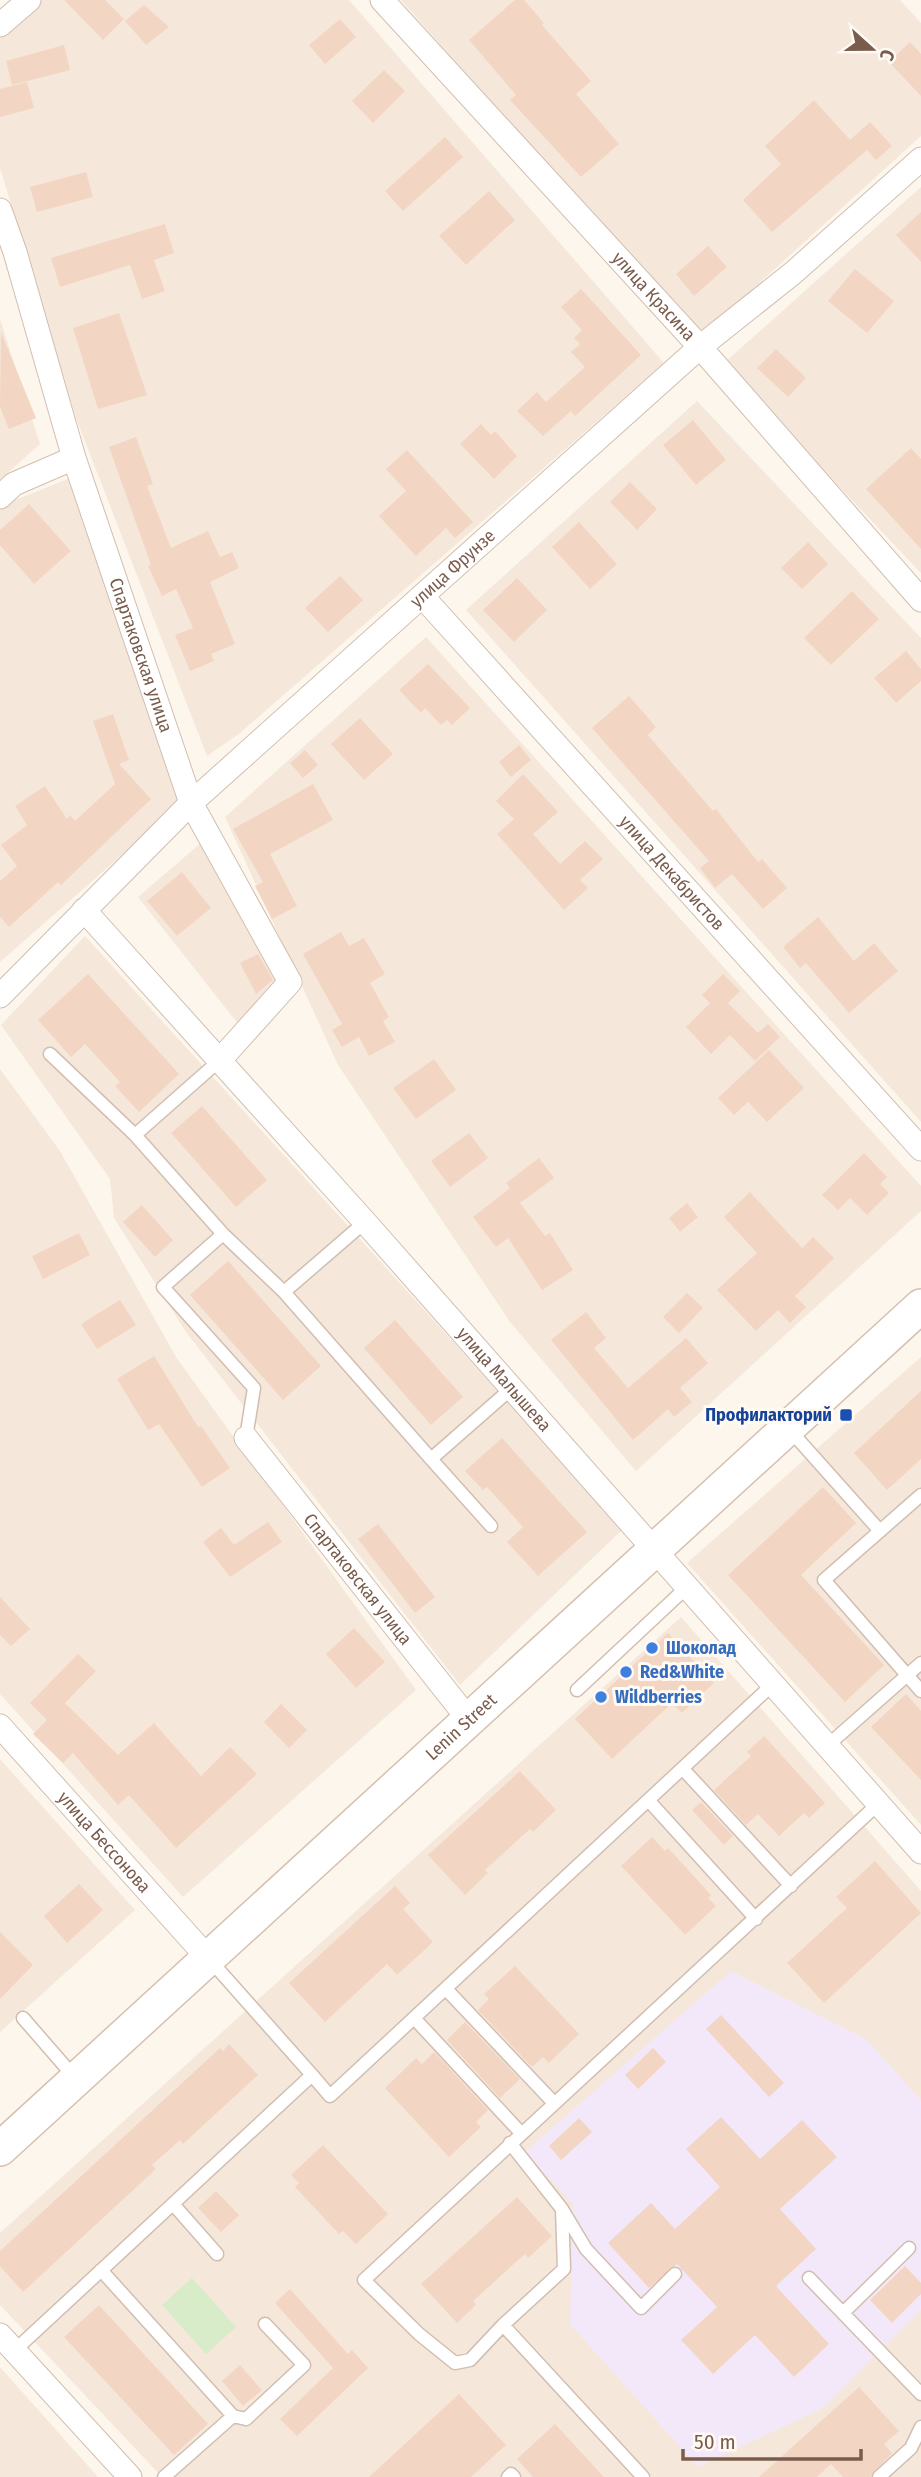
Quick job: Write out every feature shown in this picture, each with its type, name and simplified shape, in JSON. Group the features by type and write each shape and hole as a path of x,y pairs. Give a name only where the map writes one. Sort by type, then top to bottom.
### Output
{"main road":[{"name":"Lenin Street","path":"0,2150 921,1306"}],"street":[{"path":"0,25 29,0"},
{"name":"улица Красина","path":"382,0 700,347 921,600"},
{"name":"улица Фрунзе","path":"0,996 191,803 700,347 793,273 921,159"},
{"name":"Спартаковская улица","path":"0,210 15,252 75,458 191,803 290,982 220,1060"},
{"path":"0,496 14,484 75,458"},
{"name":"улица Декабристов","path":"422,596 921,1149"},
{"name":"улица Малышева","path":"84,910 365,1222 921,1852"},
{"name":"Спартаковская улица","path":"246,1438 470,1721"},
{"name":"улица Бессонова","path":"0,1726 208,1958"},
{"path":"7,2343 130,2477"}],"lane":[{"path":"50,1054 135,1135 223,1234 284,1292 491,1526"},
{"path":"135,1135 220,1060"},
{"path":"284,1292 365,1222"},
{"path":"223,1234 163,1287 254,1388 246,1438"},
{"path":"432,1459 512,1388"},
{"path":"788,1428 880,1531"},
{"path":"921,1495 824,1580 921,1691"},
{"path":"577,1690 687,1587"},
{"path":"827,1746 921,1663"},
{"path":"208,1958 330,2096 773,1684"},
{"path":"683,1769 791,1886"},
{"path":"649,1801 757,1919"},
{"path":"562,2208 564,2269 503,2325 470,2360 454,2363 419,2334 364,2280 510,2143 757,1919 878,1804"},
{"path":"446,1989 555,2103"},
{"path":"23,2018 77,2079"},
{"path":"414,2018 521,2133"},
{"path":"7,2343 101,2270 312,2076"},
{"path":"510,2143 562,2208 586,2249 641,2308 675,2274"},
{"path":"173,2204 218,2254"},
{"path":"843,2313 909,2248"},
{"path":"101,2270 233,2416 246,2419 304,2365 265,2324"},
{"path":"809,2278 921,2394"},
{"path":"503,2325 643,2477"},
{"path":"164,2477 233,2416"},
{"path":"879,2477 911,2448 921,2427"},
{"path":"508,2477 511,2474 514,2477"}],"shaded area":[{"path":"40,0 349,0 664,363 240,733 207,756 76,418 0,168 0,34"},
{"path":"401,0 900,0 921,23 921,136 699,338"},
{"path":"921,187 921,573 723,364"},
{"path":"0,319 40,444 0,480"},
{"path":"697,401 921,638 921,1122 466,610"},
{"path":"68,479 181,803 0,962 0,510 8,503"},
{"path":"426,637 921,1186 921,1211 636,1471 510,1322 338,1065 225,817"},
{"path":"209,836 281,983 239,1025 138,897"},
{"path":"85,936 623,1529 460,1685 186,1332 114,1218 110,1179 1,1025"},
{"path":"0,1069 60,1151 176,1357 416,1690 183,1897 0,1694"},
{"path":"921,1357 921,1825 687,1563"},
{"path":"681,1617 921,1891 921,2477 162,2477 0,2305 0,2233"},
{"path":"0,1759 135,1910 0,2032"},
{"path":"731,1971 866,2039 921,2100 921,2310 823,2408 698,2467 570,2324 573,2204 525,2152"},
{"path":"0,2367 98,2477 0,2477"}],"green space":[{"path":"192,2278 236,2327 206,2354 162,2305"}],"building":[{"path":"64,0 105,0 124,19 103,40"},
{"path":"515,0 524,0 591,81 576,94 619,144 581,177 510,100 516,95 469,40"},
{"path":"144,5 169,27 146,45 125,21"},
{"path":"340,19 356,37 325,64 309,45"},
{"path":"910,42 921,54 921,96 889,62"},
{"path":"64,45 70,70 12,85 6,61"},
{"path":"384,70 405,91 373,123 352,101"},
{"path":"27,82 34,108 0,117 0,89"},
{"path":"814,100 850,140 870,122 892,146 876,160 867,150 772,232 743,200 781,164 765,146"},
{"path":"445,137 463,157 403,211 385,191"},
{"path":"86,172 93,197 37,212 30,187"},
{"path":"489,191 515,220 466,265 439,236"},
{"path":"921,212 921,262 896,235"},
{"path":"165,224 174,253 154,260 165,291 142,299 130,265 60,287 51,258"},
{"path":"708,246 727,267 694,296 676,274"},
{"path":"855,269 894,301 867,333 828,301"},
{"path":"581,289 641,355 575,416 571,411 543,436 517,411 537,392 546,402 585,367 571,352 580,344 574,338 582,330 561,307"},
{"path":"119,313 147,395 98,409 73,328"},
{"path":"1,332 36,418 9,429 0,407"},
{"path":"776,349 806,378 788,397 757,368"},
{"path":"693,420 726,460 696,485 663,445"},
{"path":"481,424 491,435 495,431 517,456 494,479 460,444"},
{"path":"136,437 153,484 147,486 171,548 208,531 220,557 232,552 239,568 210,582 235,644 211,654 214,661 190,671 175,635 193,628 176,589 162,596 148,566 151,565 109,447"},
{"path":"911,448 921,459 921,549 866,489"},
{"path":"407,450 473,522 455,538 446,528 416,556 379,516 406,491 386,469"},
{"path":"630,482 657,509 637,530 610,502"},
{"path":"29,504 71,551 34,584 0,545 0,530"},
{"path":"579,522 617,564 590,589 552,547"},
{"path":"808,542 828,564 802,589 781,568"},
{"path":"340,576 363,600 328,632 305,608"},
{"path":"517,578 547,610 514,642 483,610"},
{"path":"852,591 879,619 831,665 804,638"},
{"path":"906,651 921,669 921,681 896,703 874,678"},
{"path":"428,664 470,708 452,725 447,720 441,725 425,708 421,713 399,690"},
{"path":"629,696 656,727 648,735 713,811 716,809 758,862 762,859 787,888 763,909 732,874 715,888 700,868 709,861 592,728"},
{"path":"113,714 129,760 119,764 151,799 61,885 58,882 9,927 0,917 0,881 17,866 1,845 27,825 15,806 45,786 67,819 70,815 75,821 115,784 93,721"},
{"path":"360,718 393,754 364,780 331,744"},
{"path":"519,745 531,760 511,777 499,762"},
{"path":"305,750 318,765 303,778 290,763"},
{"path":"523,774 558,812 533,834 560,864 585,841 603,859 580,880 588,888 564,910 497,834 514,819 496,801"},
{"path":"313,784 333,820 270,854 297,906 272,919 255,886 263,882 233,829"},
{"path":"182,872 211,908 177,936 147,901"},
{"path":"818,917 854,961 874,943 898,971 849,1013 806,963 800,968 783,947"},
{"path":"341,932 349,946 364,938 385,974 370,983 389,1017 383,1021 395,1042 369,1056 359,1037 342,1047 332,1030 342,1024 303,954"},
{"path":"258,954 273,980 256,994 240,963"},
{"path":"88,974 179,1074 139,1112 115,1086 120,1082 85,1044 71,1057 38,1020"},
{"path":"723,974 740,991 728,1003 758,1033 768,1024 780,1037 755,1061 730,1035 711,1054 686,1027 710,1003 702,995"},
{"path":"769,1050 804,1088 767,1122 748,1102 734,1115 718,1098"},
{"path":"434,1059 456,1090 416,1119 393,1088"},
{"path":"202,1106 267,1180 236,1207 171,1133"},
{"path":"469,1133 488,1158 450,1187 431,1161"},
{"path":"864,1153 887,1177 880,1184 889,1193 867,1215 850,1198 838,1210 822,1195"},
{"path":"539,1158 554,1178 520,1203 545,1236 550,1233 573,1270 542,1290 508,1238 496,1247 473,1217 510,1188 506,1183"},
{"path":"750,1192 802,1248 813,1237 834,1258 795,1296 806,1307 790,1323 778,1310 756,1331 717,1290 757,1253 724,1217"},
{"path":"687,1203 698,1217 680,1232 669,1218"},
{"path":"142,1205 173,1240 155,1257 123,1222"},
{"path":"79,1233 90,1255 43,1279 32,1256"},
{"path":"228,1261 321,1366 283,1400 190,1295"},
{"path":"687,1293 703,1308 679,1333 663,1317"},
{"path":"120,1300 136,1325 97,1349 81,1324"},
{"path":"586,1312 606,1338 594,1348 628,1388 686,1338 708,1363 680,1388 692,1402 674,1417 668,1409 633,1440 551,1340"},
{"path":"395,1320 463,1397 431,1425 364,1348"},
{"path":"154,1356 198,1427 201,1426 230,1468 202,1487 159,1424 148,1430 117,1379"},
{"path":"921,1391 921,1459 887,1490 854,1453"},
{"path":"502,1438 587,1532 538,1576 507,1542 523,1527 487,1487 483,1490 465,1471"},
{"path":"823,1487 856,1523 801,1575 884,1665 845,1702 728,1575"},
{"path":"268,1522 282,1542 230,1577 203,1542 221,1528 234,1545"},
{"path":"378,1524 435,1597 415,1613 358,1539"},
{"path":"0,1597 30,1629 11,1646 0,1635"},
{"path":"354,1628 385,1662 356,1688 326,1654"},
{"path":"668,1633 714,1683 682,1713 672,1703 612,1759 575,1719"},
{"path":"78,1654 96,1671 65,1703 118,1755 154,1723 201,1776 230,1747 257,1774 176,1848 129,1795 118,1805 73,1753 63,1763 33,1734 47,1720 30,1703"},
{"path":"906,1694 921,1711 921,1780 871,1727"},
{"path":"281,1704 307,1730 289,1748 264,1722"},
{"path":"764,1736 825,1803 809,1818 804,1813 779,1836 758,1814 746,1825 714,1790 751,1756 747,1752"},
{"path":"520,1771 556,1810 533,1832 530,1829 485,1870 488,1873 465,1895 428,1855"},
{"path":"701,1802 733,1836 724,1845 692,1810"},
{"path":"652,1837 665,1851 668,1848 711,1895 708,1898 716,1906 685,1935 621,1866"},
{"path":"875,1861 921,1913 824,2003 787,1963 847,1908 836,1897"},
{"path":"79,1884 103,1910 67,1943 44,1916"},
{"path":"395,1886 410,1903 403,1909 433,1942 397,1975 387,1964 325,2022 289,1983"},
{"path":"0,1932 33,1965 0,1999"},
{"path":"515,1966 579,2034 549,2063 543,2057 532,2067 478,2010 489,1999 484,1994"},
{"path":"721,2015 784,2083 769,2097 706,2029"},
{"path":"465,2022 520,2079 500,2098 447,2040"},
{"path":"229,2044 258,2075 183,2144 180,2140 152,2165 156,2169 23,2292 0,2266 0,2251 220,2048 223,2051"},
{"path":"653,2048 666,2062 638,2089 625,2075"},
{"path":"434,2052 488,2110 476,2122 481,2127 449,2157 385,2088 416,2058 422,2064"},
{"path":"721,2117 760,2159 802,2120 837,2157 780,2209 816,2249 776,2286 829,2344 794,2377 755,2335 713,2374 681,2340 717,2307 677,2264 649,2288 608,2243 651,2203 675,2229 720,2187 686,2149"},
{"path":"579,2118 592,2132 561,2160 549,2146"},
{"path":"323,2145 388,2214 356,2244 343,2231 339,2234 295,2187 299,2183 291,2175"},
{"path":"216,2191 239,2215 221,2232 198,2208"},
{"path":"517,2197 552,2236 528,2258 525,2254 473,2301 476,2305 457,2323 421,2284"},
{"path":"905,2266 921,2283 921,2294 892,2323 870,2300"},
{"path":"290,2289 348,2354 352,2350 368,2368 297,2436 280,2419 333,2368 275,2303"},
{"path":"99,2305 208,2424 174,2455 64,2337"},
{"path":"240,2365 262,2390 243,2406 222,2381"},
{"path":"859,2387 899,2431 884,2444 892,2453 870,2477 843,2477 831,2464 817,2477 759,2477"},
{"path":"459,2394 506,2445 471,2477 369,2477"},
{"path":"555,2424 604,2477 533,2477 517,2459"}],"place":[{"name":"Профилакторий","path":"846,1415"},
{"name":"Шоколад","path":"652,1648"},
{"name":"Red&White","path":"626,1672"},
{"name":"Wildberries","path":"601,1697"}]}
